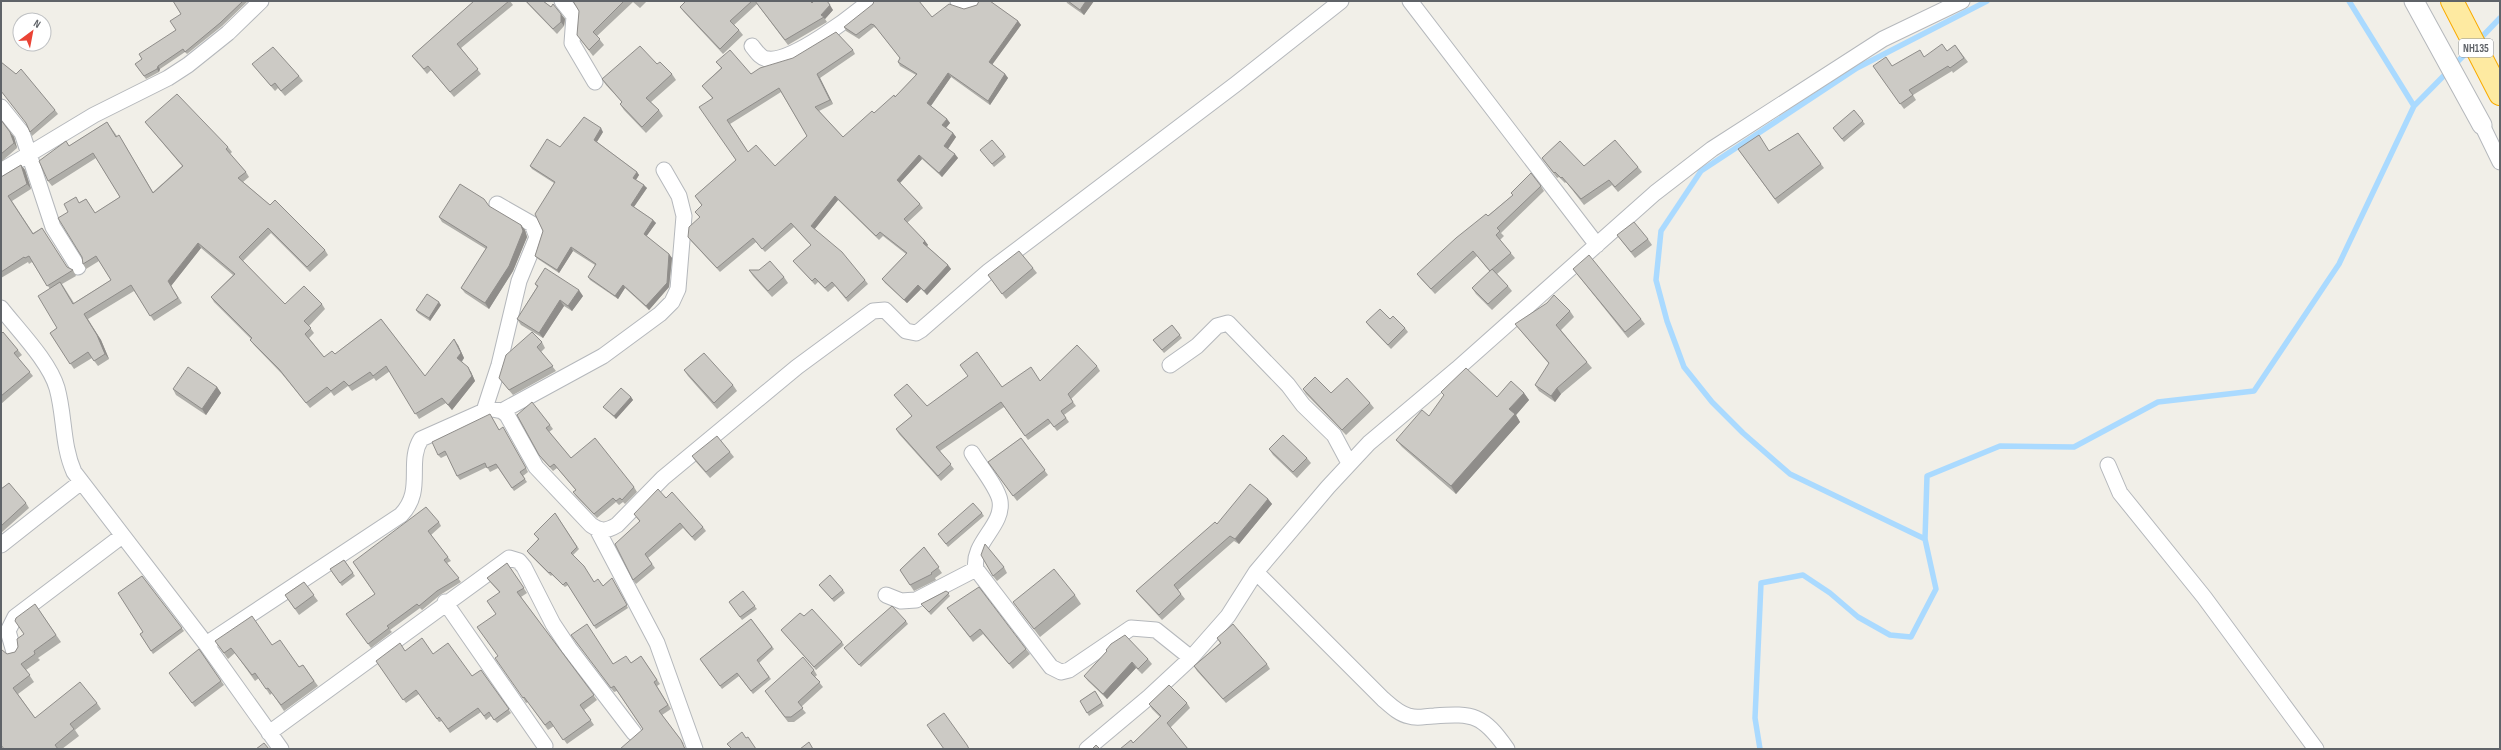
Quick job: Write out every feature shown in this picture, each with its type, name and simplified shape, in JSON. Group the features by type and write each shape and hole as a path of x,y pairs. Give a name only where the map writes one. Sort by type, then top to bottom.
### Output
{"highway":[{"name":"NH135","path":"2452,1 2500,94"}],"street":[{"path":"1,171 100,111 168,78 188,65 228,33 261,1"},
{"path":"562,1 574,16 572,43 594,82"},
{"path":"752,46 763,58 770,60 782,56 839,26 870,1"},
{"path":"958,1 969,4 974,1"},
{"path":"597,529 609,530 617,525 663,478 797,367 873,311 885,310 890,313 906,331 916,333 921,330 989,271 1236,84 1341,1"},
{"path":"1410,1 1596,245"},
{"path":"1087,749 1149,697 1190,658 1228,616 1256,572 1349,463 1655,193 1712,149 1884,39 1962,1"},
{"path":"2414,1 2482,125 2500,162"},
{"path":"1,107 22,133 53,227 78,267"},
{"path":"502,411 603,356 660,314 672,302 678,288 684,216 679,196 664,170"},
{"path":"484,411 501,357 519,281 537,237 532,224 497,204"},
{"path":"1,308 43,362 57,387 66,454 81,482 206,644 281,749"},
{"path":"1170,365 1197,346 1217,326 1228,323 1288,385 1303,405 1334,435 1349,463"},
{"path":"206,644 401,515 409,507 414,497 416,451 421,439 484,411 492,409 502,411 507,415 536,467 597,529 657,643 695,749"},
{"path":"972,453 1000,500 1000,510 976,556 976,569 1045,661 1055,670 1060,672 1069,670 1131,628 1156,630 1190,658"},
{"path":"2108,465 2120,493 2204,597 2316,749"},
{"path":"1,545 81,482"},
{"path":"14,652 8,631 15,617 122,536"},
{"path":"270,733 362,667 445,602 509,558 519,561 565,642 634,734"},
{"path":"886,595 901,601 916,600 976,569"},
{"path":"1256,572 1383,699 1398,711 1410,717 1464,714 1477,718 1496,733 1507,749"},
{"path":"445,602 545,746"}],"building":[{"path":"173,1 243,1 220,23 185,52 183,49 158,66 157,69 144,76 135,64 142,59 139,54 176,30 170,21 181,14"},
{"path":"474,1 509,1 457,44 478,69 450,92 428,66 424,69 412,56"},
{"path":"526,1 543,1 551,7 553,4 561,14 561,22 553,29"},
{"path":"573,1 624,1 593,32 600,39 589,50 577,35 579,11"},
{"path":"686,1 752,1 730,21 739,30 720,49 680,7"},
{"path":"755,1 810,1 812,3 814,1 827,1 830,5 821,15 824,17 785,40"},
{"path":"874,1 919,1 932,17 949,4 964,9 977,5 979,1 990,1 1018,21 989,62 1005,74 988,101 948,73 927,103 947,119 942,125 953,133 944,146 955,154 939,173 919,155 897,180 920,204 904,219 925,241 923,243 948,265 924,291 918,285 904,300 882,279 907,253 880,232 876,236 835,196 811,226 842,252 865,280 846,298 832,282 825,288 815,278 812,281 793,261 811,245 791,223 762,249 753,238 717,268 688,237 689,227 700,217 695,212 702,205 695,196 736,160 699,107 713,98 702,86 722,68 716,62 730,50 751,74 760,68 793,58 836,32 853,50 817,74 830,100 815,107 843,137 872,111 874,113 894,95 895,97 917,74 898,62 900,58 874,25 871,24 856,35 844,27 873,4","holes":["779,88 807,136 775,166 756,145 748,152 727,120"]},
{"path":"1068,1 1086,1 1080,10"},
{"path":"1942,44 1947,51 1955,45 1964,58 1950,68 1948,66 1909,90 1913,95 1900,104 1873,66 1886,57 1892,66 1920,50 1924,57"},
{"path":"640,46 657,64 660,62 672,74 646,98 659,110 642,127 620,104 622,102 602,79"},
{"path":"273,47 299,76 281,91 275,83 271,86 252,64"},
{"path":"1,62 16,74 21,69 55,110 30,132 26,123 1,91"},
{"path":"177,94 228,147 226,149 246,172 238,178 270,205 275,200 325,250 307,267 268,228 239,257 285,304 304,286 322,304 304,321 311,328 305,334 324,357 332,351 335,354 381,319 425,376 454,339 461,353 457,358 468,367 472,376 448,405 442,398 415,414 386,366 373,376 370,372 349,386 344,381 331,391 327,387 306,403 279,369 250,340 252,338 211,297 235,274 198,243 168,281 178,298 150,316 131,285 84,314 97,335 105,354 94,361 88,352 70,364 50,333 57,328 38,296 60,282 73,304 111,280 96,256 83,264 82,257 58,218 68,212 64,204 76,197 79,203 86,199 95,213 120,197 93,153 48,181 39,161 66,141 69,146 107,122 116,137 119,135 153,193 183,166 145,122"},
{"path":"1854,110 1863,121 1842,139 1833,128"},
{"path":"584,117 601,128 594,140 637,172 633,178 644,185 631,205 653,220 644,234 669,254 667,283 646,306 623,285 615,296 588,277 596,264 571,247 557,270 535,256 543,231 535,214 555,182 530,166 547,139 560,147"},
{"path":"1,120 10,132 14,143 1,154"},
{"path":"1798,133 1821,164 1775,199 1738,149 1759,135 1769,151"},
{"path":"992,140 1004,154 992,164 980,150"},
{"path":"1615,140 1638,167 1615,187 1609,180 1581,199 1562,177 1561,178 1555,172 1554,173 1542,158 1560,141 1584,166"},
{"path":"21,165 27,184 8,196 33,234 42,228 67,267 73,270 47,286 29,256 24,257 1,272 1,177"},
{"path":"1531,173 1541,186 1497,228 1500,231 1496,235 1511,253 1490,271 1473,251 1431,289 1417,274 1456,238 1486,214 1488,216 1513,195 1511,193"},
{"path":"460,184 484,199 489,206 521,225 523,231 509,266 485,303 461,288 487,247 439,217"},
{"path":"1634,222 1648,239 1631,252 1617,235"},
{"path":"1019,251 1033,268 1002,294 988,275"},
{"path":"1589,255 1641,319 1625,332 1573,269"},
{"path":"770,261 784,277 768,291 749,270 759,270"},
{"path":"545,268 579,290 568,306 560,300 539,333 517,319 538,286 535,284"},
{"path":"1492,269 1508,286 1488,304 1472,288"},
{"path":"427,294 439,302 429,318 416,310"},
{"path":"1554,295 1570,311 1556,325 1587,362 1557,388 1551,396 1535,385 1549,363 1515,324 1547,303"},
{"path":"1380,309 1390,319 1393,316 1405,328 1388,345 1366,322"},
{"path":"1172,325 1180,335 1162,350 1153,340"},
{"path":"3,332 18,350 14,353 30,372 1,396 1,334"},
{"path":"532,332 542,342 537,347 553,366 509,390 499,378 506,355"},
{"path":"1077,345 1097,366 1068,394 1073,402 1061,411 1066,418 1054,427 1048,419 1025,436 1001,402 936,447 951,464 938,476 896,429 912,416 894,395 907,384 927,406 968,376 960,365 977,352 1002,387 1031,367 1040,381"},
{"path":"704,353 733,385 714,403 684,370"},
{"path":"188,367 217,387 202,409 173,389"},
{"path":"1466,368 1497,397 1511,381 1524,393 1509,409 1515,414 1451,486 1396,440 1422,410 1429,416 1444,395 1441,392"},
{"path":"1315,377 1331,393 1347,378 1370,403 1342,430 1303,389"},
{"path":"621,388 631,397 614,416 603,407"},
{"path":"532,402 550,425 546,428 571,458 595,438 634,487 622,500 620,498 616,501 613,498 594,514 573,492 576,490 554,464 550,467 539,455 517,415"},
{"path":"490,414 499,430 503,427 526,468 520,472 525,479 512,488 496,464 487,468 485,463 457,476 445,451 438,455 432,442"},
{"path":"1283,435 1307,458 1293,472 1269,449"},
{"path":"717,436 730,452 706,472 692,456"},
{"path":"1021,438 1045,470 1013,496 988,462"},
{"path":"9,483 26,503 1,526 1,489"},
{"path":"1250,484 1268,499 1235,539 1230,536 1174,585 1181,594 1159,615 1136,591 1215,522 1217,524"},
{"path":"658,489 666,498 672,492 703,527 692,537 680,523 645,554 652,564 633,580 615,544 640,521 634,514"},
{"path":"973,503 982,513 946,544 938,534"},
{"path":"426,507 439,522 428,531 448,557 444,560 459,578 437,591 419,606 417,604 387,626 389,628 368,644 346,614 375,594 353,562"},
{"path":"555,513 577,547 571,553 584,566 594,582 598,579 603,586 612,578 627,605 594,626 566,582 563,585 527,551 539,539 534,534"},
{"path":"985,544 1004,567 993,576 981,555"},
{"path":"924,547 939,567 931,573 932,574 910,585 900,570"},
{"path":"344,560 353,573 340,583 330,569"},
{"path":"507,563 524,588 517,592 594,695 580,705 591,720 563,740 550,721 545,725 524,697 523,698 495,658 498,656 477,627 496,614 487,601 500,592 487,578"},
{"path":"1054,569 1075,595 1034,629 1013,602"},
{"path":"830,575 843,590 832,599 819,585"},
{"path":"142,576 182,628 151,651 140,634 143,632 118,593"},
{"path":"304,582 314,595 295,609 285,595"},
{"path":"979,587 1026,649 1009,664 980,629 970,637 947,608"},
{"path":"743,591 755,606 740,617 729,602"},
{"path":"946,591 949,593 929,612 921,604"},
{"path":"35,604 56,635 34,651 35,654 21,664 30,675 13,688 35,718 80,682 97,703 70,724 74,729 55,745 58,749 4,749 1,745 1,650 7,654 15,652 18,647 17,639 24,634 15,621 16,618"},
{"path":"892,606 906,621 859,665 844,648"},
{"path":"812,609 842,642 814,667 781,630 800,613 804,616"},
{"path":"252,616 272,645 280,640 299,667 303,665 314,681 281,705 268,688 266,689 255,673 252,675 231,648 224,653 215,641"},
{"path":"751,619 772,647 757,660 769,677 751,691 737,673 720,686 700,659"},
{"path":"587,624 613,664 626,656 631,663 641,656 657,680 654,682 668,705 659,711 681,740 685,749 620,749 643,729 614,686 611,688 571,635"},
{"path":"1233,624 1267,664 1223,699 1194,666 1221,643 1217,638"},
{"path":"1125,635 1148,659 1138,669 1132,662 1103,694 1084,676 1107,651 1106,650 1111,644"},
{"path":"422,638 433,654 448,643 472,676 481,670 509,709 494,720 489,712 484,716 478,708 448,729 439,717 437,719 416,690 403,700 376,661 400,643 405,651"},
{"path":"199,649 221,681 192,703 169,673"},
{"path":"803,657 814,670 811,673 820,682 798,702 803,708 791,717 785,717 765,691"},
{"path":"1169,685 1187,703 1167,723 1188,749 1120,749 1131,740 1133,743 1161,716 1149,704"},
{"path":"1095,691 1102,703 1087,713 1080,701"},
{"path":"944,713 969,749 944,749 927,725"},
{"path":"742,732 746,738 748,737 756,749 730,749 731,748 727,744"},
{"path":"809,742 813,749 800,749"},
{"path":"264,743 269,749 256,749"},
{"path":"1096,745 1100,749 1092,749"}],"waterway":[{"path":"1925,539 1790,474 1743,433 1712,402 1684,367 1667,321 1656,280 1661,231 1701,171 1857,68 1987,1"},
{"path":"2349,1 2414,106"},
{"path":"2478,41 2500,18"},
{"path":"1760,749 1755,718 1761,583 1803,575 1830,593 1858,617 1890,635 1911,637 1936,589 1925,539 1927,476 2000,446 2074,447 2158,402 2254,391 2339,264 2414,106 2470,49"}]}
